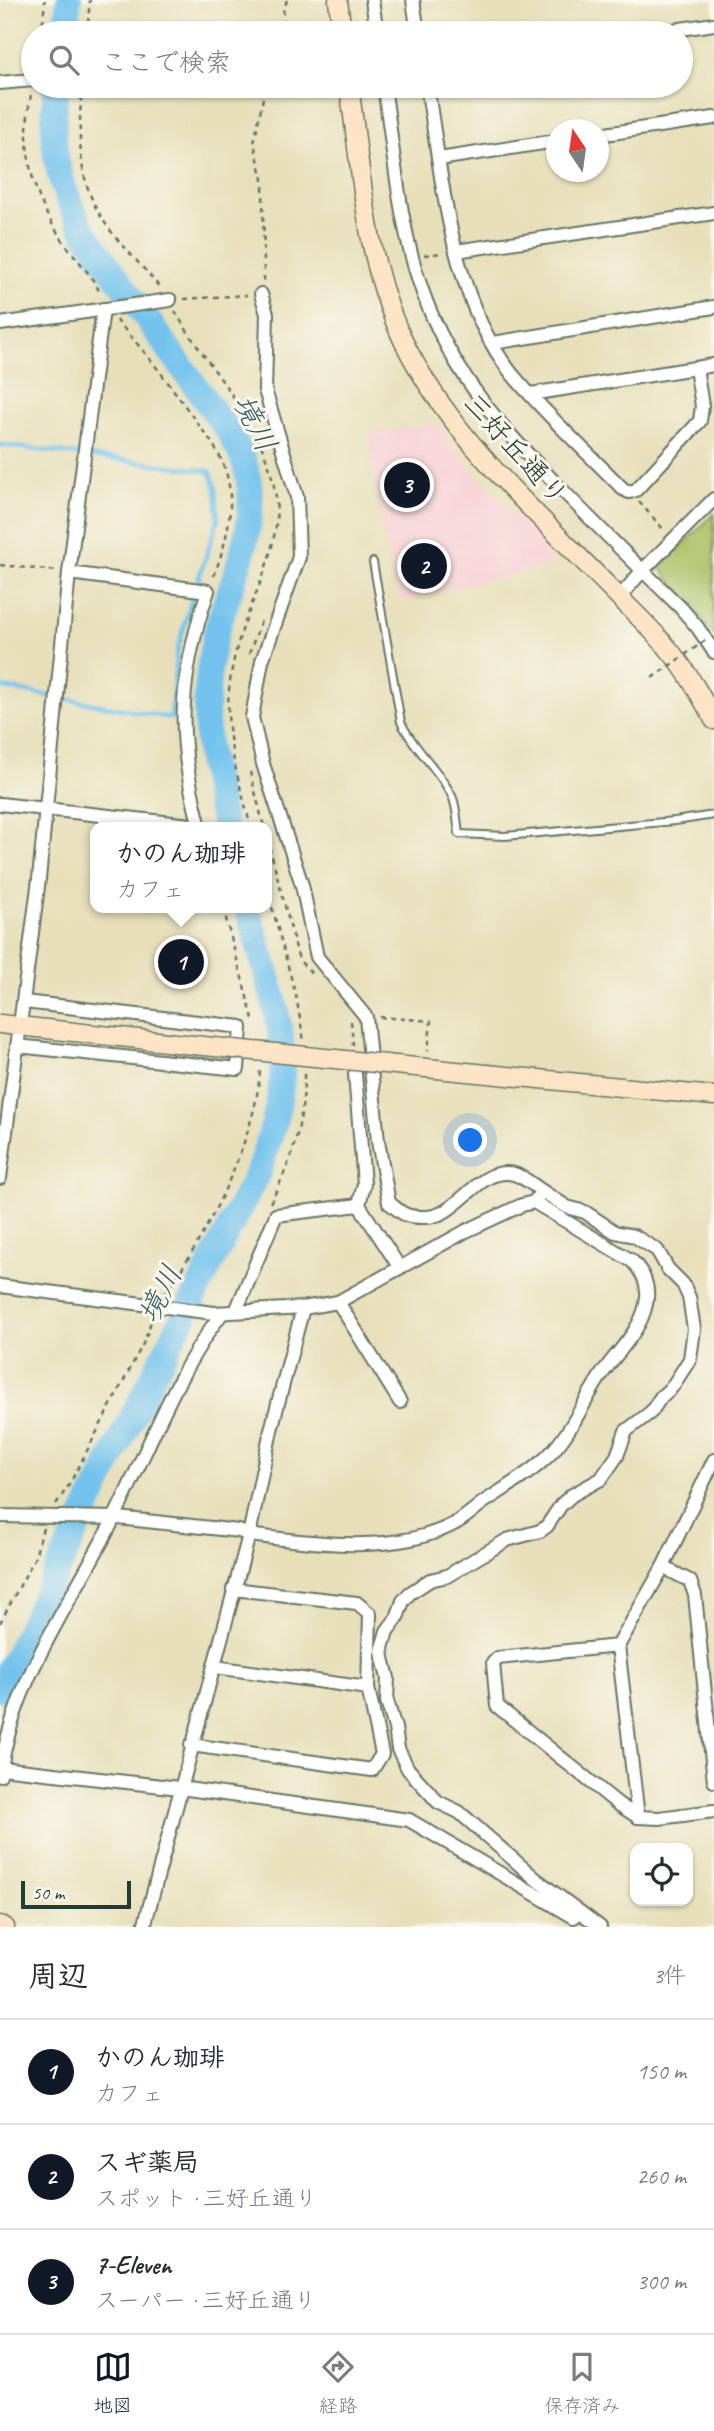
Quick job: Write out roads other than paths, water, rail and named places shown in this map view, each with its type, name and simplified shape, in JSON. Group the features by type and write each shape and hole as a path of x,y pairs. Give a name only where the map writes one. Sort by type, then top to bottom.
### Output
{"street":[{"path":"338,0 341,21"},
{"path":"372,0 375,21"},
{"path":"413,0 416,21"},
{"path":"693,27 714,24"},
{"path":"0,83 21,85"},
{"name":"三好丘通り","path":"351,98 375,256 392,312 409,353 441,406 474,449 645,622 674,656 714,719"},
{"path":"386,98 412,257 421,287 464,377 518,446 710,638 714,652"},
{"path":"429,98 449,226 472,300 493,343 511,372 623,489 629,492 636,489 700,421 702,406 696,368"},
{"path":"609,133 714,118"},
{"path":"439,159 546,143"},
{"path":"456,251 714,213"},
{"path":"261,294 267,314 265,390 297,497 299,557 262,661 252,717 263,764 302,885 317,957 366,1017 378,1140 389,1203 408,1216 432,1217 448,1211 487,1178 499,1174 522,1177 567,1207 585,1212 615,1232 634,1236 657,1250 668,1269 683,1284 689,1297 694,1329 690,1359 673,1387 661,1397 651,1412 626,1432 617,1456 601,1479 572,1495 561,1505 547,1526 508,1541 447,1576 430,1580 410,1593 387,1631 382,1647 388,1678 387,1701 396,1728 398,1749 408,1769 438,1802 459,1812 537,1880 600,1927"},
{"path":"0,324 166,301"},
{"path":"493,343 714,307"},
{"path":"0,1178 39,879 69,573 109,309"},
{"path":"531,394 714,365"},
{"path":"619,598 714,499"},
{"path":"69,573 208,591 191,649 183,716 184,753 199,822"},
{"path":"0,804 157,822"},
{"path":"17,1046 238,1069 241,1027 24,1002"},
{"path":"0,1024 714,1097"},
{"path":"355,1074 364,1184 359,1205 400,1268"},
{"path":"0,1286 218,1313 303,1308 338,1301 466,1231 534,1202 542,1191"},
{"path":"0,1516 114,1519 239,1531 249,1535 338,1545 391,1542 454,1524 529,1471 563,1440 599,1377 643,1314 648,1292 643,1274 632,1261 534,1202"},
{"path":"236,1311 276,1215 359,1205"},
{"path":"338,1301 400,1402"},
{"path":"144,1927 249,1535 271,1430 303,1308"},
{"path":"218,1313 178,1381 114,1519 44,1642 18,1700 1,1772 180,1788 409,1820 574,1917"},
{"path":"638,1817 618,1646 663,1567 714,1460"},
{"path":"663,1567 690,1581 695,1595 714,1781"},
{"path":"191,1745 372,1770 382,1754 368,1688 370,1614 357,1603 233,1589"},
{"path":"618,1646 498,1658 493,1663 497,1706 618,1804 638,1817 659,1818 714,1811"},
{"path":"215,1667 368,1688"}],"lane":[{"path":"373,562 401,722 407,736 454,798 459,834 505,836 675,821 714,814"}],"waterway":[{"name":"境川","path":"66,21 69,0"},
{"name":"境川","path":"55,98 57,162 75,215 85,233 228,431 245,465 250,491 246,540 215,638 207,685 208,746 224,822"},
{"path":"0,445 210,471 216,487 218,520 177,652 171,718 0,687"},
{"name":"境川","path":"0,1689 122,1437 259,1170 267,1147 279,1100 282,1055 277,1012 249,913"}],"place":[{"name":"7-Eleven","path":"407,485"},
{"name":"スギ薬局","path":"424,566"},
{"name":"かのん珈琲","path":"181,962"}]}
